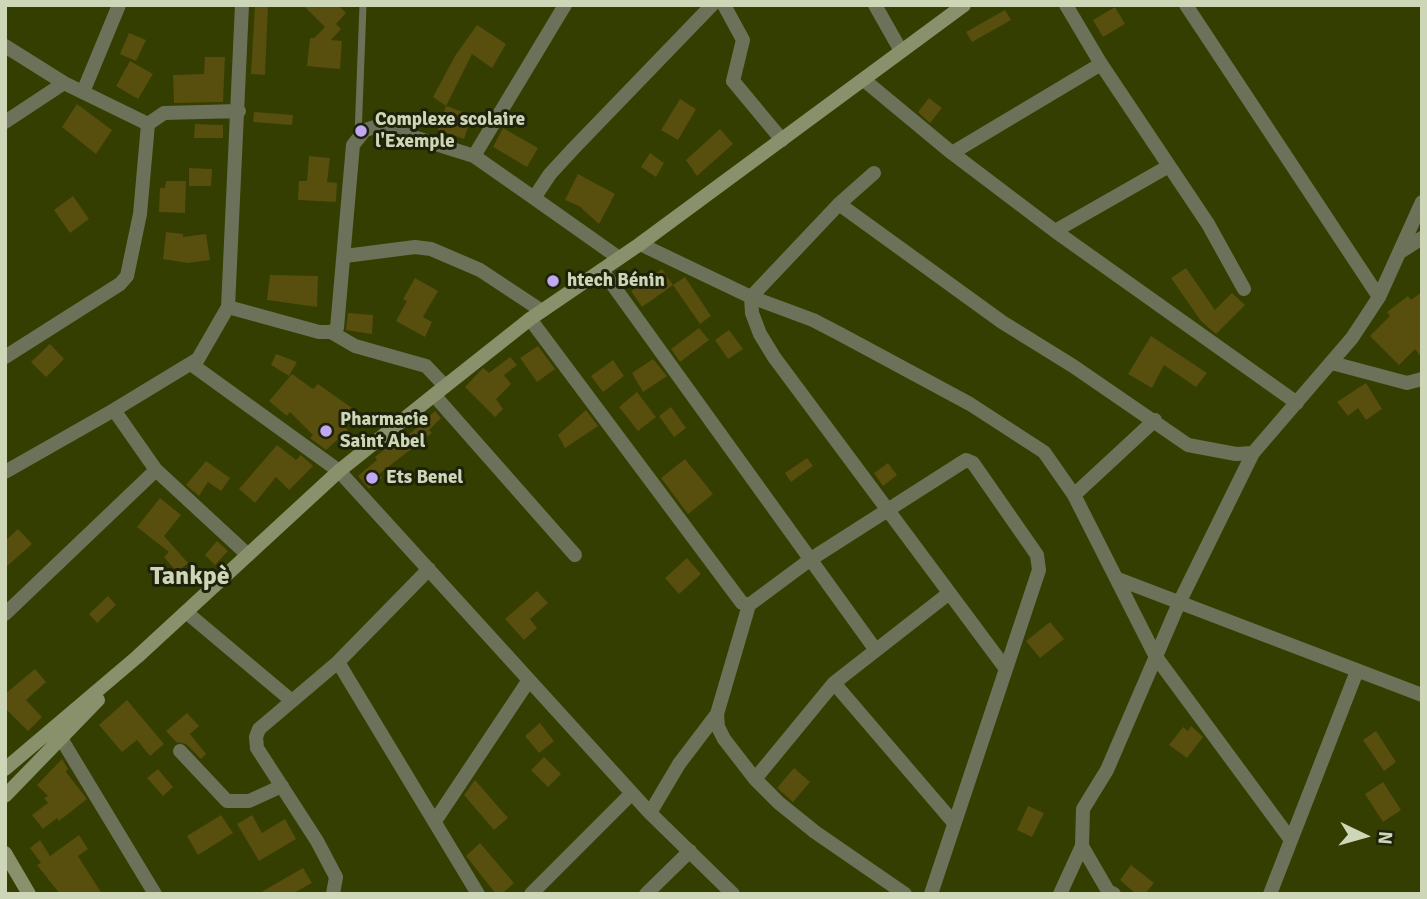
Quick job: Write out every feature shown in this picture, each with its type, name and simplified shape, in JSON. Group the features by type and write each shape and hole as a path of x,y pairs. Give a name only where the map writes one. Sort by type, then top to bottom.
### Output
{"street":[{"path":"83,92 119,5"},
{"path":"5,472 198,359 228,307 242,5"},
{"path":"474,156 565,5"},
{"path":"534,198 566,157 712,5"},
{"path":"724,5 743,40 733,81 782,141"},
{"path":"875,5 901,51"},
{"path":"5,769 136,657 339,471 439,390 536,315 640,244 964,5"},
{"path":"1066,5 1101,64 1231,263 1244,289"},
{"path":"1186,5 1379,297"},
{"path":"5,46 64,83 148,124"},
{"path":"952,153 1101,64"},
{"path":"864,80 952,153 1055,231 1297,403"},
{"path":"5,122 64,83"},
{"path":"148,124 164,113 239,111"},
{"path":"5,357 120,284 127,276 140,214 148,124"},
{"path":"228,307 319,332 331,332 337,328 340,319 354,145 358,136 375,127 474,156 619,258"},
{"path":"1055,231 1169,166"},
{"path":"874,173 839,204 751,297 752,313 760,334 774,357 886,511 1006,668"},
{"path":"1060,894 1082,846 1083,809 1107,770 1179,603 1253,453 1332,363 1379,297 1422,202"},
{"path":"839,204 1002,322 1155,420 1188,445 1219,452 1253,453"},
{"path":"1399,253 1422,238"},
{"path":"640,244 751,297 813,320 970,404 1044,452 1074,495 1156,657 1291,840"},
{"path":"345,256 415,247 431,249 480,271 536,315 742,603 749,605"},
{"path":"602,270 875,649"},
{"path":"331,332 355,346 426,366 439,390 575,555"},
{"path":"191,363 339,471 650,813 733,894"},
{"path":"1332,363 1407,383 1422,379"},
{"path":"114,410 156,470 248,555"},
{"path":"1074,495 1155,420"},
{"path":"650,813 679,764 717,713 749,605 811,559 966,460 973,463 1039,562 1038,577 932,894"},
{"path":"5,614 156,470"},
{"path":"333,894 336,877 257,748 256,737 259,729 338,662 429,569"},
{"path":"1118,579 1422,695"},
{"path":"755,779 834,683 948,594"},
{"path":"186,611 292,701"},
{"path":"5,796 62,740 136,657"},
{"path":"338,662 478,894"},
{"path":"1270,894 1357,671"},
{"path":"435,821 529,680"},
{"path":"834,683 954,823"},
{"path":"717,713 718,727 724,739 755,779 815,832 905,894"},
{"path":"62,740 155,894"},
{"path":"180,751 226,801 249,801 282,786"},
{"path":"531,894 632,793"},
{"path":"1082,846 1107,893"},
{"path":"646,894 690,851"},
{"path":"5,853 29,894"}],"lane":[{"path":"358,136 363,5"}],"building":[{"path":"255,5 268,5 265,75 251,74"},
{"path":"303,5 338,5 346,13 336,24 341,29 331,40 342,41 340,69 307,66 310,38 314,38 325,27"},
{"path":"1115,7 1125,24 1103,37 1093,20"},
{"path":"1005,10 1011,20 972,42 966,32"},
{"path":"477,25 506,44 492,68 472,54 446,106 433,97 455,56"},
{"path":"129,33 146,40 136,61 120,54"},
{"path":"205,57 225,57 223,102 174,103 173,75 204,74"},
{"path":"130,61 153,74 138,99 116,86"},
{"path":"929,98 942,108 930,123 918,112"},
{"path":"680,99 696,109 678,140 661,130"},
{"path":"77,104 112,130 96,154 62,127"},
{"path":"446,106 472,115 464,139 438,130"},
{"path":"254,112 293,115 292,125 253,122"},
{"path":"195,124 223,125 223,138 194,138"},
{"path":"503,128 538,148 527,167 493,147"},
{"path":"720,129 733,144 697,176 686,160"},
{"path":"650,153 664,163 656,177 641,167"},
{"path":"309,156 330,158 327,182 337,183 336,202 298,200 299,181 307,181"},
{"path":"189,168 212,169 211,186 189,186"},
{"path":"578,174 615,194 599,224 579,206 565,200"},
{"path":"166,181 186,181 185,213 159,212 160,188 165,188"},
{"path":"73,196 89,219 70,233 54,210"},
{"path":"166,232 183,234 183,237 206,234 210,260 188,263 163,259"},
{"path":"1186,268 1215,310 1232,293 1245,305 1216,334 1201,321 1171,278"},
{"path":"662,269 673,285 642,307 631,291"},
{"path":"270,275 318,276 317,307 267,300"},
{"path":"685,277 711,316 700,324 673,285"},
{"path":"415,278 438,291 423,317 432,322 425,337 396,321 407,301 403,299"},
{"path":"1422,292 1422,358 1415,349 1399,365 1370,336 1390,316 1387,312 1408,296 1411,300"},
{"path":"348,313 373,315 372,334 346,330"},
{"path":"699,328 709,340 680,362 671,349"},
{"path":"729,330 743,349 728,359 715,340"},
{"path":"1151,336 1207,373 1196,387 1164,365 1152,388 1128,374"},
{"path":"50,344 64,359 46,377 31,362"},
{"path":"538,346 555,369 537,382 520,358"},
{"path":"276,354 297,362 289,376 271,365"},
{"path":"510,357 517,365 504,375 511,384 496,399 503,409 495,417 465,387 483,368 489,373"},
{"path":"653,359 667,376 643,392 632,373"},
{"path":"613,360 624,376 603,392 591,376"},
{"path":"292,374 313,389 318,384 352,408 341,423 348,430 326,450 310,438 313,435 290,412 287,416 269,401"},
{"path":"1366,383 1382,409 1366,420 1358,408 1348,416 1337,402"},
{"path":"637,392 656,417 638,431 619,407"},
{"path":"671,407 686,428 674,437 659,416"},
{"path":"586,410 598,426 565,448 558,435"},
{"path":"435,411 441,418 429,430 432,433 379,474 382,478 369,489 358,476 377,460 375,457 402,435 405,438"},
{"path":"277,445 296,460 301,455 313,466 289,490 276,477 255,503 239,489"},
{"path":"807,458 813,466 791,482 785,473"},
{"path":"685,459 713,494 688,514 661,478"},
{"path":"206,461 230,478 221,491 208,482 199,496 186,485"},
{"path":"888,463 897,475 883,486 874,473"},
{"path":"160,498 181,515 164,536 188,563 177,572 164,557 169,552 137,527"},
{"path":"18,529 32,544 5,568 5,541"},
{"path":"217,541 228,551 215,565 205,555"},
{"path":"687,558 701,574 679,594 665,578"},
{"path":"537,591 548,603 530,619 537,628 524,640 505,619"},
{"path":"108,596 116,605 97,623 89,614"},
{"path":"1050,622 1064,639 1040,658 1026,641"},
{"path":"35,669 46,682 26,700 42,717 28,731 5,708 5,694"},
{"path":"127,700 164,744 150,756 137,740 122,752 99,725"},
{"path":"187,713 199,726 190,734 206,754 201,759 186,744 176,742 166,731"},
{"path":"540,723 554,741 539,753 525,736"},
{"path":"1191,726 1203,737 1187,758 1169,745 1183,727 1188,731"},
{"path":"1376,731 1396,762 1384,771 1363,740"},
{"path":"544,757 561,774 548,787 531,770"},
{"path":"62,759 68,769 66,772 87,799 59,821 57,818 43,829 32,815 48,803 44,798 48,796 37,785"},
{"path":"794,768 810,782 793,802 777,788"},
{"path":"158,769 173,787 163,796 147,778"},
{"path":"475,780 508,818 494,830 464,795"},
{"path":"1383,782 1401,810 1383,822 1365,794"},
{"path":"1028,806 1044,813 1032,837 1017,830"},
{"path":"221,815 233,833 198,855 187,836"},
{"path":"252,815 262,833 285,819 296,839 259,861 237,824"},
{"path":"79,835 88,849 78,856 102,894 60,894 37,865 41,863 30,848 40,840 50,856"},
{"path":"480,843 514,883 502,894 496,894 466,856"},
{"path":"1131,865 1154,883 1145,894 1136,894 1120,880"},
{"path":"303,868 312,883 292,894 258,894"}],"place":[{"name":"Complexe scolaire l'Exemple","path":"361,131"},
{"name":"htech Bénin","path":"553,281"},
{"name":"Pharmacie Saint Abel","path":"326,431"},
{"name":"Ets Benel","path":"372,478"}],"district":[{"name":"Tankpè","path":"190,577"}]}
